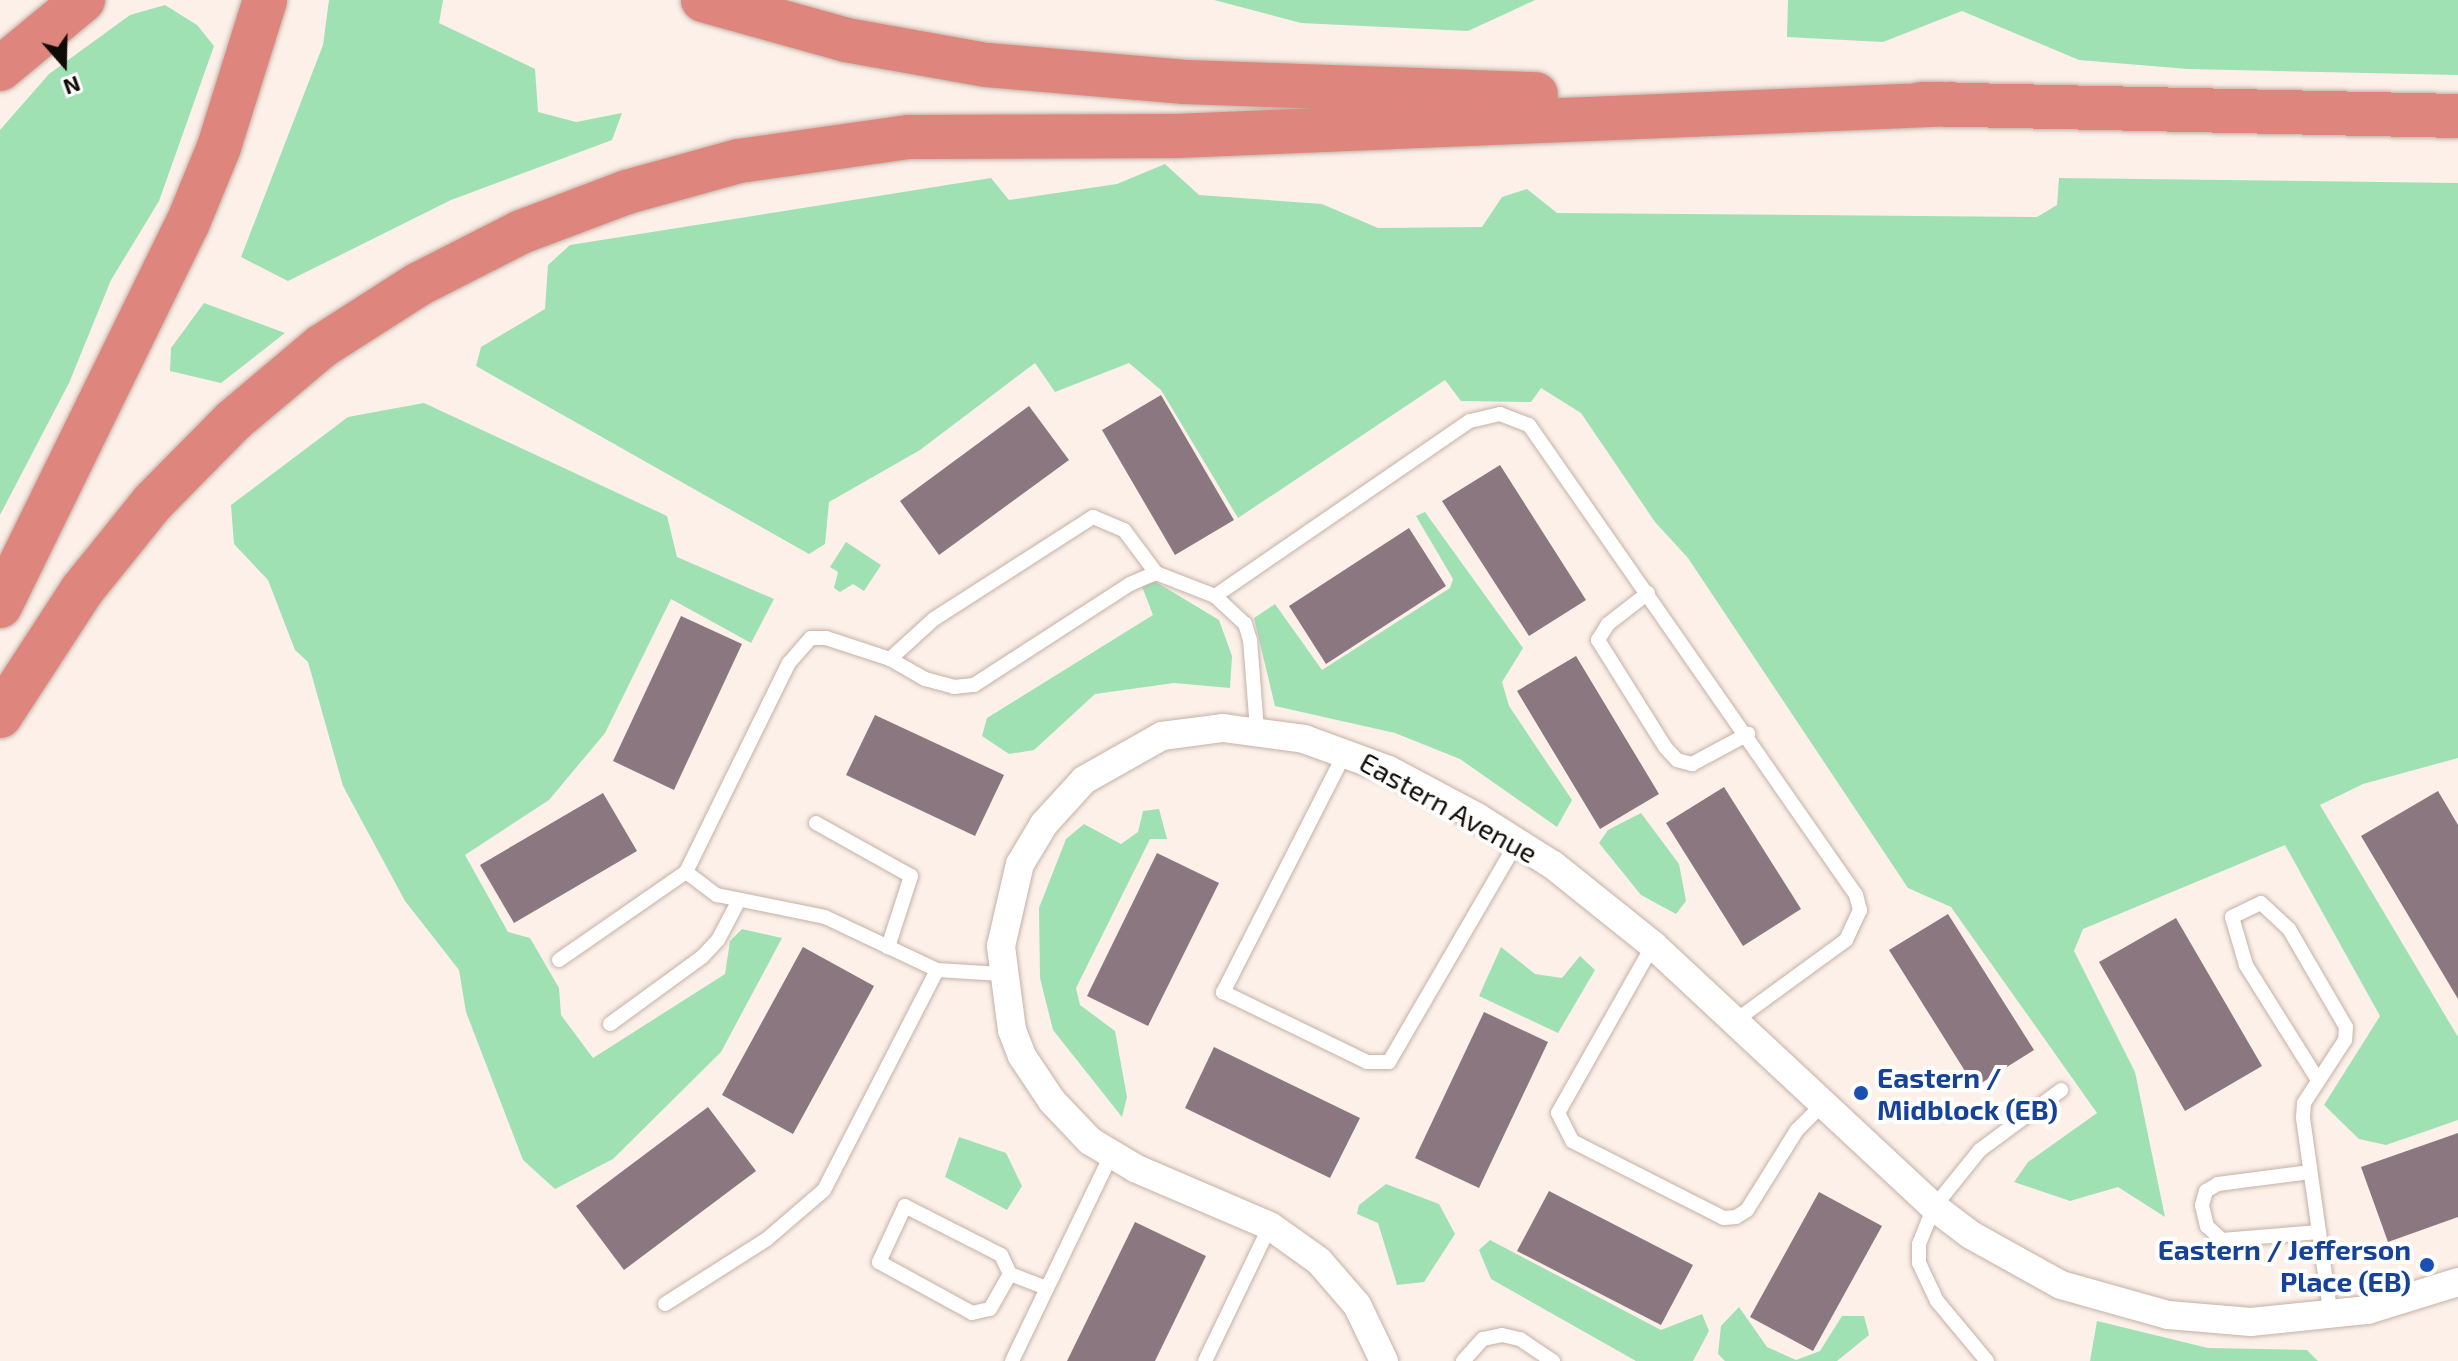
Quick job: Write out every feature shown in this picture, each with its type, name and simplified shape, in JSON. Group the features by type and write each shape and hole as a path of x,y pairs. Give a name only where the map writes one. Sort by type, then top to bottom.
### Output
{"highway":[{"path":"0,69 83,0"},
{"path":"0,606 187,225 219,147 265,0"},
{"path":"703,0 791,26 931,56 1128,78 2077,108 2458,116"},
{"path":"0,716 82,590 153,502 234,420 322,346 419,284 521,232 641,187 739,161 908,137 1176,136 1951,104"}],"street":[{"name":"Eastern Avenue","path":"1384,1361 1372,1331 1340,1282 1270,1226 1111,1155 1071,1123 1022,1056 1001,974 1003,918 1020,864 1044,824 1084,780 1162,736 1223,728 1257,730 1346,751 1426,789 1517,842 1653,945 1934,1207 2011,1259 2088,1296 2209,1319 2332,1317 2396,1303 2458,1282"}],"lane":[{"path":"1215,596 1470,421 1500,414 1529,425 1748,734 1856,895 1860,910 1846,940 1735,1021"},
{"path":"890,659 934,619 1093,517 1124,530 1156,573 1215,596 1245,624 1250,640 1257,730"},
{"path":"559,960 686,872 800,646 826,638 890,659 925,679 954,687 974,685 1130,584 1156,573"},
{"path":"1648,593 1608,624 1598,640 1665,747 1677,760 1692,764 1748,734"},
{"path":"1346,751 1223,992 1367,1062 1389,1062 1517,842"},
{"path":"816,823 911,876 888,947"},
{"path":"686,872 717,895 825,917 937,970 1001,974"},
{"path":"610,1024 702,957 718,940 739,900"},
{"path":"2318,1080 2246,965 2232,917 2261,903 2289,929 2346,1027 2345,1040 2304,1103 2310,1172 2332,1317"},
{"path":"1653,945 1558,1113 1572,1141 1724,1218 1736,1217 1747,1210 1797,1130 1823,1104"},
{"path":"665,1304 767,1239 824,1190 937,970"},
{"path":"1987,1361 1937,1301 1919,1263 1919,1244 1934,1207 1980,1150 2061,1090"},
{"path":"1012,1361 1111,1155"},
{"path":"2310,1172 2218,1184 2206,1191 2202,1205 2207,1226 2222,1240 2319,1232"},
{"path":"1010,1274 990,1309 972,1313 879,1262 905,1206 1001,1255 1010,1274 1046,1288"},
{"path":"1205,1361 1270,1226"},
{"path":"1463,1361 1483,1339 1502,1335 1520,1339 1553,1361"}],"green space":[{"path":"329,0 443,0 439,23 535,69 538,112 576,122 622,113 612,140 451,200 288,281 241,257 323,45"},
{"path":"1214,0 1535,0 1468,31 1301,23"},
{"path":"1788,0 2458,0 2458,75 2188,69 2079,60 1962,11 1883,42 1787,37"},
{"path":"165,5 197,25 214,46 159,201 111,280 69,383 0,515 0,130 49,74 130,15"},
{"path":"1165,164 1199,195 1322,204 1378,228 1482,227 1502,197 1527,189 1557,213 2037,217 2057,205 2059,178 2458,183 2458,758 2363,784 2320,805 2458,1037 2458,1120 2386,1145 2359,1139 2324,1105 2380,1016 2285,845 2083,929 2074,951 2135,1072 2165,1217 2118,1187 2070,1201 2014,1182 2028,1162 2097,1113 1951,907 1908,888 1688,558 1655,522 1581,413 1541,388 1531,402 1461,401 1445,380 1238,518 1161,390 1129,363 1055,392 1035,363 920,450 829,502 825,544 809,554 476,366 481,347 545,309 548,265 570,245 991,178 1009,200 1117,184"},
{"path":"204,303 285,333 221,383 170,371 171,348"},
{"path":"424,403 667,516 677,557 774,599 751,643 671,599 605,733 549,800 465,855 508,932 530,938 559,988 561,1015 593,1058 725,974 730,941 742,929 782,938 721,1052 613,1159 555,1189 523,1160 466,1012 459,970 405,901 343,786 308,662 295,650 268,580 234,544 231,505 348,417"},
{"path":"1425,512 1523,648 1502,682 1509,706 1572,800 1557,827 1460,759 1395,733 1275,706 1254,618 1275,604 1322,670 1450,588 1453,579 1416,516"},
{"path":"846,542 881,565 864,591 853,584 840,592 834,588 838,572 830,567"},
{"path":"1156,582 1219,620 1232,656 1230,688 1174,683 1095,694 1034,750 1009,754 982,736 987,718 1153,615 1141,584"},
{"path":"1159,809 1167,839 1150,839 1076,988 1080,1005 1115,1031 1127,1097 1122,1117 1053,1030 1040,978 1039,908 1066,839 1084,824 1121,844 1138,832 1143,811"},
{"path":"1641,813 1679,864 1686,901 1676,914 1641,895 1599,843 1608,830"},
{"path":"1501,947 1535,974 1562,978 1580,956 1595,970 1558,1033 1479,996"},
{"path":"959,1137 1006,1153 1022,1186 1007,1210 945,1177"},
{"path":"1386,1184 1439,1204 1455,1234 1424,1282 1397,1285 1378,1223 1357,1214 1359,1205"},
{"path":"1490,1240 1661,1330 1702,1314 1709,1331 1693,1361 1636,1361 1491,1279 1479,1250"},
{"path":"1739,1307 1767,1347 1796,1360 1820,1351 1842,1316 1864,1316 1869,1335 1837,1361 1725,1361 1718,1354 1721,1326"},
{"path":"2097,1321 2208,1348 2307,1350 2318,1361 2090,1361"}],"building":[{"path":"1161,395 1234,520 1175,555 1102,430"},
{"path":"1029,406 1069,460 939,555 900,501"},
{"path":"1500,465 1586,600 1529,636 1442,501"},
{"path":"1409,528 1446,586 1326,664 1289,606"},
{"path":"681,616 742,644 674,790 613,761"},
{"path":"1576,656 1659,794 1600,829 1517,691"},
{"path":"875,715 1004,775 975,836 846,775"},
{"path":"1724,787 1801,909 1743,946 1666,823"},
{"path":"2438,791 2458,825 2458,999 2361,836"},
{"path":"603,793 637,851 514,923 480,865"},
{"path":"1157,853 1219,883 1148,1026 1087,996"},
{"path":"1948,914 2034,1050 1975,1087 1889,950"},
{"path":"2176,918 2262,1066 2185,1111 2099,962"},
{"path":"803,947 874,986 793,1134 722,1095"},
{"path":"1484,1012 1548,1042 1479,1188 1415,1158"},
{"path":"1214,1047 1360,1118 1330,1178 1185,1108"},
{"path":"708,1107 756,1171 624,1270 576,1206"},
{"path":"2458,1133 2458,1217 2388,1242 2361,1167"},
{"path":"1549,1191 1693,1265 1661,1325 1517,1251"},
{"path":"1819,1192 1882,1226 1813,1351 1750,1317"},
{"path":"1135,1222 1206,1256 1155,1361 1067,1361"}],"place":[{"name":"Eastern / Midblock (EB)","path":"1861,1093"},
{"name":"Eastern / Jefferson Place (EB)","path":"2427,1265"}]}
